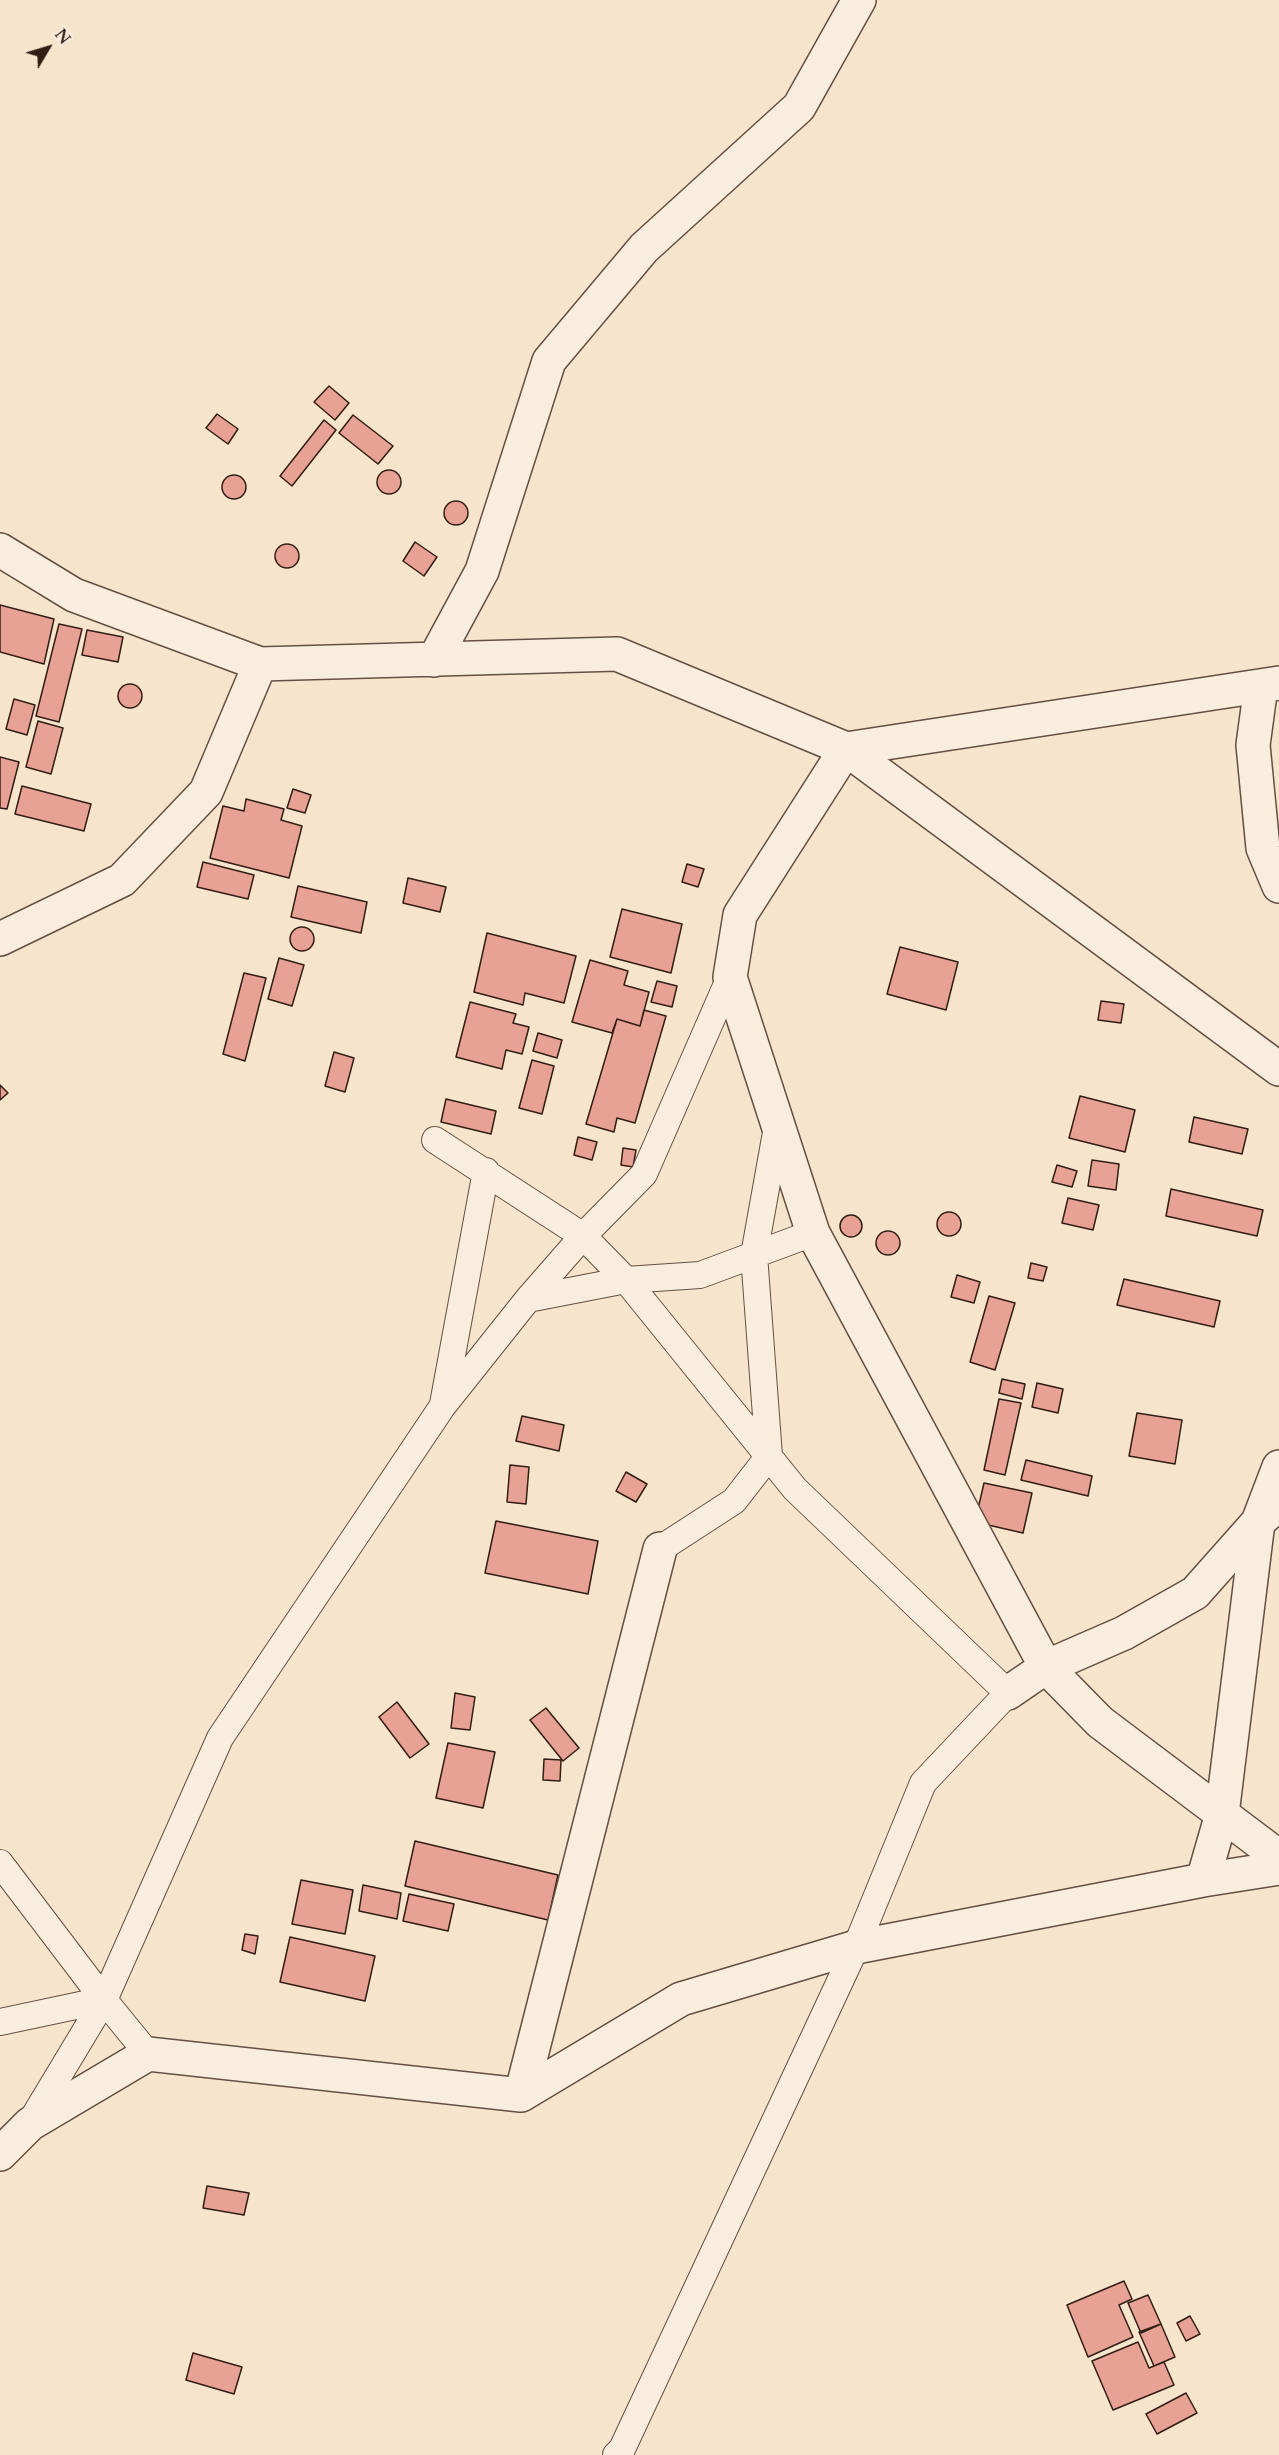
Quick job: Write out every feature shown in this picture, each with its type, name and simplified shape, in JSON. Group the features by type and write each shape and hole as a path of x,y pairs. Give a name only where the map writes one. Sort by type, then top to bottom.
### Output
{"street":[{"path":"434,660 482,571 549,361 644,248 799,107 859,0"},
{"path":"0,550 74,595 260,664 617,654 846,749 1279,1069"},
{"path":"0,939 122,880 206,792 260,664"},
{"path":"1279,886 1263,848 1253,745 1270,684 846,749 740,915 730,977 813,1233 1046,1667 1100,1722 1279,1857"},
{"path":"1203,1880 1222,1814 1268,1513 1279,1467"},
{"path":"1008,1693 1046,1667 1124,1633 1195,1593 1268,1513"},
{"path":"521,2095 660,1549"},
{"path":"0,2154 30,2124 148,2054 521,2095 681,1999 856,1947 1203,1880 1279,1868"}],"lane":[{"path":"30,2124 104,2000 220,1738 442,1407 528,1299 584,1236 644,1174 730,977"},
{"path":"660,1549 734,1501 769,1456 754,1255 777,1127"},
{"path":"435,1140 584,1236 626,1280 795,1489 1008,1693 923,1783 856,1947 622,2449 616,2455"},
{"path":"442,1407 486,1171"},
{"path":"528,1299 626,1280 700,1275 813,1233"},
{"path":"0,1863 148,2054"},
{"path":"0,2022 104,2000"}],"building":[{"path":"329,386 349,403 335,420 314,402"},
{"path":"217,414 238,429 228,444 206,428"},
{"path":"353,415 393,446 378,464 339,433"},
{"path":"324,420 336,430 292,486 280,476"},
{"path":"389,470 397,474 401,482 397,490 389,494 381,490 377,482 381,474"},
{"path":"234,475 242,479 246,487 242,495 234,499 226,495 222,487 226,479"},
{"path":"456,501 464,505 468,513 464,521 456,525 448,521 444,513 448,505"},
{"path":"415,542 437,557 424,576 403,561"},
{"path":"287,544 295,548 299,556 295,564 287,568 279,564 275,556 279,548"},
{"path":"0,605 54,619 44,664 0,652"},
{"path":"59,624 82,629 59,722 36,716"},
{"path":"87,630 123,637 118,662 82,655"},
{"path":"130,684 138,688 142,696 138,704 130,708 122,704 118,696 122,688"},
{"path":"14,699 35,705 27,735 6,729"},
{"path":"38,721 63,728 51,774 26,767"},
{"path":"0,757 19,762 7,809 0,808"},
{"path":"22,786 91,804 84,831 15,814"},
{"path":"293,789 311,795 305,813 287,808"},
{"path":"246,799 284,809 281,820 302,826 289,878 210,858 223,806 244,811"},
{"path":"203,862 254,875 248,899 197,887"},
{"path":"687,864 704,869 698,887 682,882"},
{"path":"408,878 446,887 440,912 403,903"},
{"path":"298,886 367,902 361,933 291,917"},
{"path":"622,909 682,924 671,973 610,957"},
{"path":"302,927 310,931 314,939 310,947 302,951 294,947 290,939 294,931"},
{"path":"487,933 576,956 564,1003 525,993 523,1005 474,992"},
{"path":"900,947 958,962 946,1010 887,994"},
{"path":"279,958 304,965 292,1006 268,999"},
{"path":"590,960 628,971 624,985 649,992 640,1026 617,1019 612,1033 572,1022"},
{"path":"244,973 266,978 245,1061 223,1054"},
{"path":"657,981 677,986 672,1007 651,1002"},
{"path":"1101,1001 1124,1004 1121,1023 1098,1020"},
{"path":"470,1002 516,1014 513,1023 529,1027 522,1054 506,1050 502,1069 456,1057"},
{"path":"644,1010 666,1016 635,1123 617,1118 614,1132 586,1124 617,1019 640,1026"},
{"path":"538,1033 562,1040 557,1058 533,1051"},
{"path":"334,1052 354,1058 345,1092 325,1086"},
{"path":"532,1060 554,1066 542,1114 519,1108"},
{"path":"0,1085 8,1093 0,1100"},
{"path":"1080,1096 1135,1110 1125,1152 1069,1138"},
{"path":"446,1099 496,1111 491,1134 441,1122"},
{"path":"1194,1117 1248,1129 1242,1154 1189,1142"},
{"path":"578,1137 597,1142 592,1160 574,1155"},
{"path":"623,1148 636,1150 633,1167 621,1165"},
{"path":"1092,1160 1119,1164 1116,1190 1088,1186"},
{"path":"1057,1165 1077,1171 1072,1187 1052,1182"},
{"path":"1171,1189 1263,1210 1257,1236 1166,1216"},
{"path":"1068,1198 1099,1205 1093,1230 1062,1223"},
{"path":"949,1212 957,1216 961,1224 957,1232 949,1236 941,1232 937,1224 941,1216"},
{"path":"847,1215 855,1215 862,1222 862,1230 855,1237 847,1237 840,1230 840,1222"},
{"path":"888,1231 896,1235 900,1243 896,1251 888,1255 880,1251 876,1243 880,1235"},
{"path":"1031,1263 1047,1267 1043,1281 1028,1278"},
{"path":"957,1275 980,1282 974,1303 951,1297"},
{"path":"1124,1279 1220,1301 1214,1327 1117,1305"},
{"path":"989,1296 1015,1303 995,1370 970,1362"},
{"path":"1002,1379 1025,1384 1022,1399 999,1393"},
{"path":"1037,1383 1063,1389 1058,1413 1032,1407"},
{"path":"999,1399 1021,1403 1005,1475 984,1470"},
{"path":"1137,1413 1182,1420 1175,1464 1129,1456"},
{"path":"522,1416 564,1425 559,1451 516,1441"},
{"path":"1026,1460 1092,1476 1088,1496 1021,1480"},
{"path":"510,1465 529,1467 526,1504 507,1502"},
{"path":"626,1472 647,1484 636,1502 616,1491"},
{"path":"984,1483 1032,1493 1023,1533 975,1522"},
{"path":"496,1521 598,1541 588,1594 485,1573"},
{"path":"455,1693 475,1697 470,1730 451,1728"},
{"path":"397,1702 429,1744 410,1758 379,1717"},
{"path":"546,1708 579,1748 563,1761 530,1720"},
{"path":"448,1743 495,1752 483,1808 436,1798"},
{"path":"544,1759 561,1760 560,1781 543,1780"},
{"path":"415,1841 558,1875 548,1920 405,1886"},
{"path":"301,1880 353,1890 345,1934 292,1924"},
{"path":"363,1885 401,1893 397,1919 359,1911"},
{"path":"409,1894 454,1904 448,1931 403,1921"},
{"path":"245,1934 258,1936 255,1954 242,1950"},
{"path":"290,1937 375,1956 365,2001 280,1982"},
{"path":"207,2186 249,2193 244,2215 203,2208"},
{"path":"1124,2281 1132,2299 1119,2305 1133,2337 1088,2357 1067,2305"},
{"path":"1148,2295 1161,2324 1141,2333 1128,2303"},
{"path":"1190,2316 1200,2334 1186,2341 1177,2323"},
{"path":"1161,2324 1175,2357 1154,2366 1139,2332"},
{"path":"1138,2342 1149,2368 1164,2362 1174,2385 1113,2410 1092,2361"},
{"path":"193,2353 242,2367 234,2394 186,2380"},
{"path":"1186,2393 1197,2413 1157,2434 1146,2414"}]}
